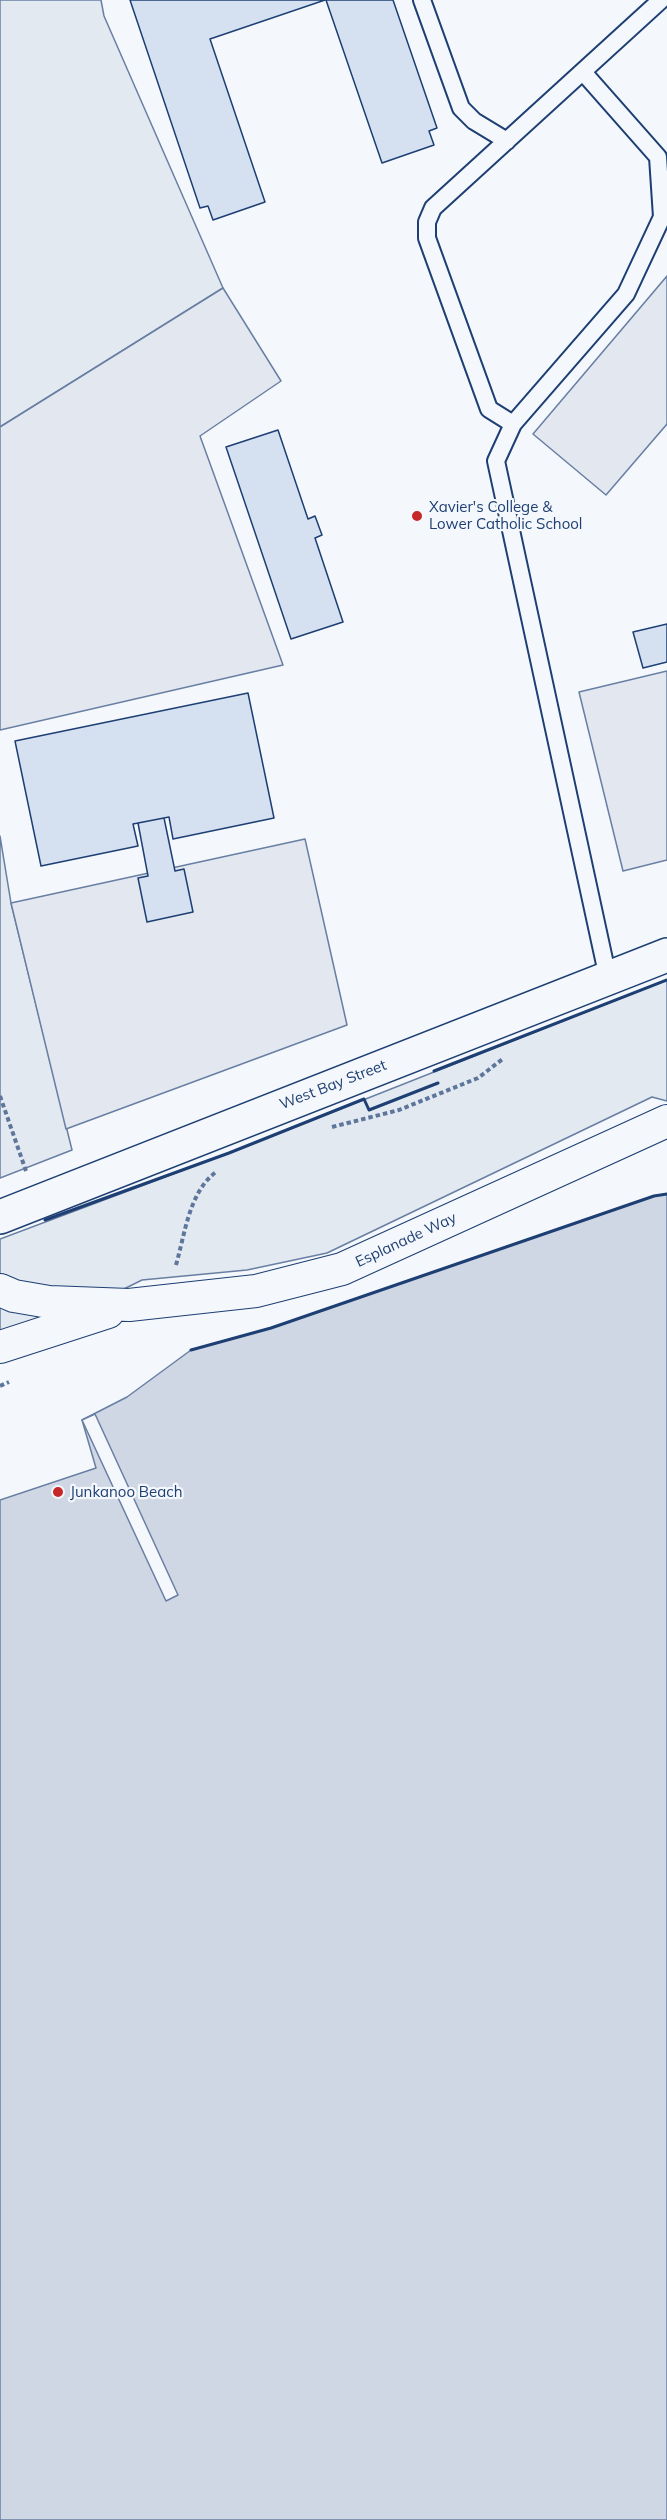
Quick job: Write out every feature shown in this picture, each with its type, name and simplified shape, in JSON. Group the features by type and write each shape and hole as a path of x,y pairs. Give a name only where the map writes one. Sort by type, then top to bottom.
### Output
{"highway":[{"name":"West Bay Street","path":"0,1217 667,955"}],"street":[{"name":"Esplanade Way","path":"0,1290 14,1296 49,1302 129,1305 256,1291 342,1269 667,1121"},
{"name":"Esplanade Way","path":"0,1347 129,1305"}],"lane":[{"path":"422,0 461,108 474,121 507,141"},
{"path":"513,424 489,409 427,238 427,222 433,208 661,0"},
{"path":"583,72 658,157 662,217 626,294 513,424 496,461 608,978"}],"path":[{"path":"330,1128 399,1110 477,1078 509,1053"},
{"path":"0,1095 37,1203"},
{"path":"165,1301 197,1193 206,1179 222,1167"},
{"path":"0,1386 10,1381"}],"shaded area":[{"path":"0,0 101,0 104,16 223,288 0,427"},
{"path":"667,276 667,424 606,495 533,434"},
{"path":"223,288 281,381 200,436 283,665 0,730 0,427"},
{"path":"667,671 667,860 623,871 579,692"},
{"path":"0,836 11,903 72,1150 0,1178"},
{"path":"305,839 347,1025 66,1129 11,903"},
{"path":"667,980 667,1101 652,1097 327,1253 247,1270 142,1280 0,1350 0,1239 229,1153"},
{"path":"667,1194 667,2520 0,2520 0,1500 96,1468 82,1420 127,1397 191,1350 271,1328 654,1196"}],"pier":[{"path":"95,1414 178,1595 166,1601 82,1420"}],"building":[{"path":"130,0 325,0 210,39 265,202 213,220 208,206 200,208"},
{"path":"326,0 393,0 437,128 429,131 434,145 382,163"},
{"path":"278,430 308,519 315,516 322,535 315,538 343,622 291,639 226,447"},
{"path":"667,624 667,662 643,668 633,632"},
{"path":"248,693 274,818 173,839 169,817 133,824 138,846 41,866 15,741"},
{"path":"164,818 175,871 184,869 193,912 147,922 138,878 148,876 138,823"}],"wall":[{"path":"434,1071 667,980"},
{"path":"45,1220 229,1153 364,1099 369,1110 438,1083"},
{"path":"191,1350 271,1328 654,1196 667,1194"}],"place":[{"name":"Xavier's College & Lower Catholic School","path":"417,516"},
{"name":"Junkanoo Beach","path":"58,1492"}]}
